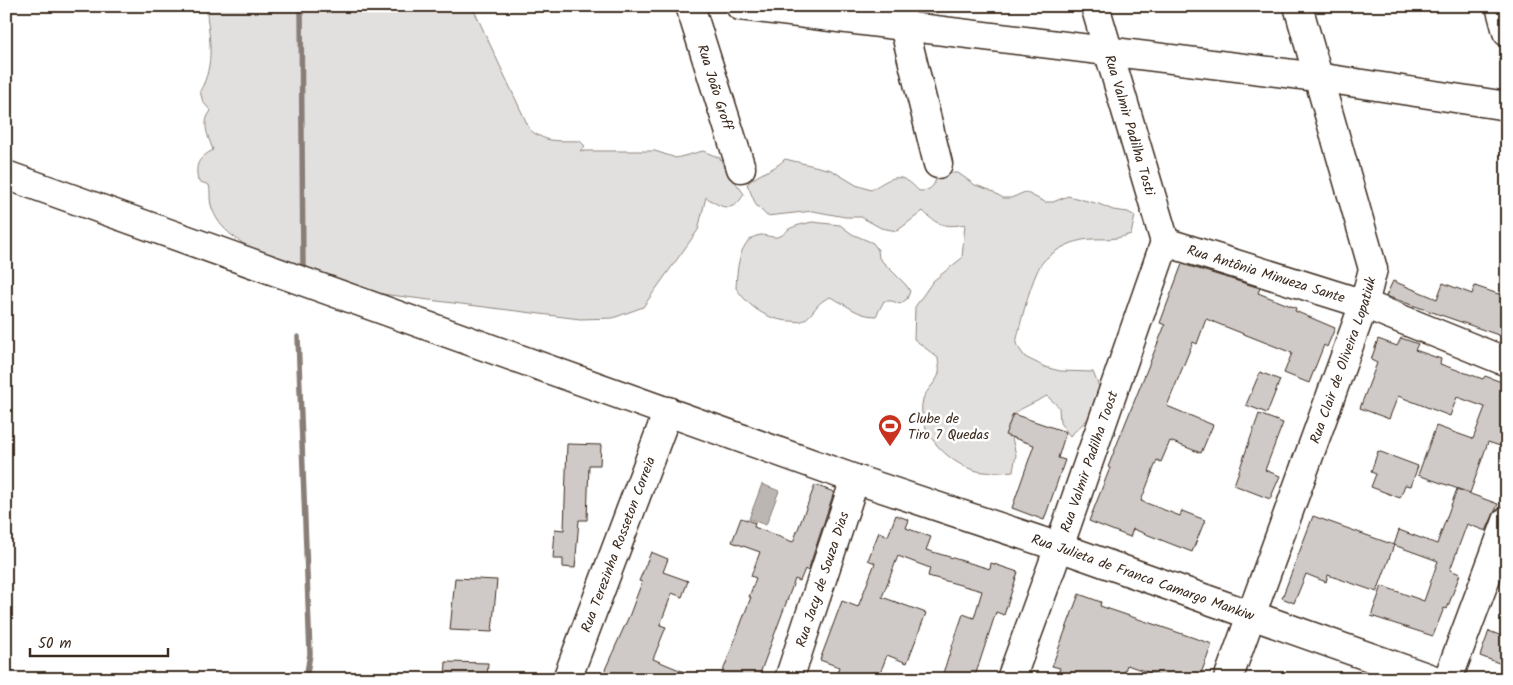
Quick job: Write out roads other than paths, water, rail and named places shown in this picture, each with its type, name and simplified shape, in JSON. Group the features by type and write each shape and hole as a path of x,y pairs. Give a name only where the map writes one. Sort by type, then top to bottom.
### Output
{"street":[{"name":"Rua João Groff","path":"690,6 741,168"},
{"path":"740,6 901,16 1107,51 1317,77 1507,106"},
{"name":"Rua Valmir Padilha Tosti","path":"1095,6 1165,242"},
{"name":"Rua Clair de Oliveira Lopatiuk","path":"1228,679 1364,304 1373,269 1298,6"},
{"path":"1500,6 1507,32"},
{"path":"901,16 938,164"},
{"name":"Rua Julieta de Franca Camargo Mankiw","path":"6,174 854,479 1059,547 1432,679"},
{"name":"Rua Antônia Minueza Sante","path":"1165,242 1364,304 1507,362"},
{"name":"Rua Valmir Padilha Toost","path":"1011,679 1165,242"},
{"name":"Rua Terezinha Rosseton Correia","path":"568,679 668,411"},
{"name":"Rua Jacy de Souza Dias","path":"789,679 854,479"},
{"path":"1448,679 1507,521"}],"waterway":[{"path":"301,6 303,267"},
{"path":"298,337 310,654 306,679"}],"place":[{"name":"Clube de Tiro 7 Quedas","path":"890,447"}]}
